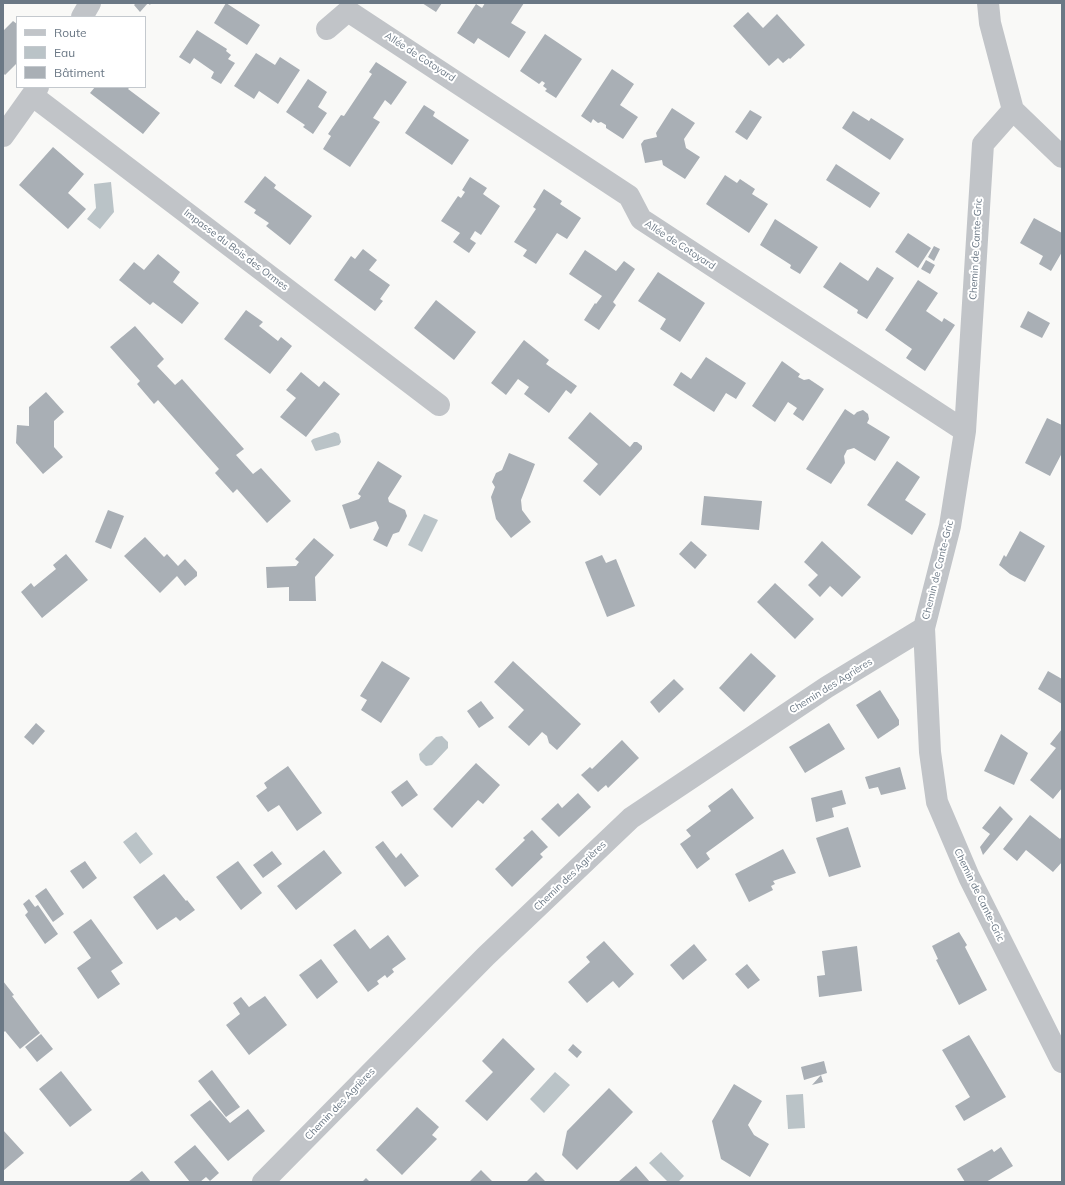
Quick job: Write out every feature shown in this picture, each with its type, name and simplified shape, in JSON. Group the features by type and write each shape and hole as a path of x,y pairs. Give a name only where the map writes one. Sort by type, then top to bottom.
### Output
{"street":[{"path":"83,16 90,3"},
{"path":"988,3 990,23 1013,110 1062,157"},
{"name":"Allée de Cotoyard","path":"327,30 348,11 630,196 641,219 966,431"},
{"path":"3,136 36,91"},
{"name":"Impasse du Bois des Ormes","path":"36,91 438,405"},
{"name":"Chemin de Cante-Gric","path":"1013,110 982,144 966,431 950,526 924,628 930,752 937,802 969,877 1062,1062"},
{"name":"Chemin des Agrières","path":"263,1182 486,956 630,818 827,687 924,628"}],"water":[{"path":"111,182 114,212 100,229 87,219 96,208 94,184"},
{"path":"335,432 339,434 341,442 339,445 315,450 311,441 313,439"},
{"path":"424,514 438,520 422,552 408,545"},
{"path":"442,736 448,742 448,748 432,765 426,766 420,760 419,754 436,737"},
{"path":"136,832 153,854 140,864 123,842"},
{"path":"555,1072 570,1085 544,1113 530,1099"},
{"path":"803,1094 805,1128 788,1129 786,1095"},
{"path":"661,1152 684,1176 678,1182 668,1182 649,1163"}],"building":[{"path":"136,3 148,3 140,12 134,5"},
{"path":"226,3 260,25 247,45 214,23"},
{"path":"422,3 442,3 436,12"},
{"path":"485,3 524,3 511,23 526,32 509,58 478,38 474,44 457,33 476,4 482,8"},
{"path":"748,12 763,28 777,14 805,45 790,59 789,58 783,63 778,58 769,66 733,26"},
{"path":"13,21 16,23 16,64 5,75 3,73 3,31"},
{"path":"197,30 227,49 226,51 231,55 228,59 235,63 221,84 211,78 214,72 194,58 190,64 179,57"},
{"path":"545,34 582,59 556,98 545,91 547,89 543,86 545,83 542,81 539,84 520,71"},
{"path":"256,53 275,65 280,57 300,70 278,104 259,91 254,99 234,86"},
{"path":"376,62 407,82 391,105 385,100 373,118 380,122 350,167 323,149 331,136 328,134 341,115 344,116 372,74 369,72"},
{"path":"612,69 634,84 620,105 638,117 623,139 606,128 606,125 601,122 598,123 593,119 591,123 581,116"},
{"path":"308,79 327,92 318,107 327,113 313,134 303,127 305,125 286,112"},
{"path":"94,88 129,88 128,89 160,113 143,134 90,93"},
{"path":"424,105 435,112 433,116 469,140 452,165 405,133"},
{"path":"672,108 695,123 684,139 686,148 700,157 685,179 663,165 662,160 645,163 641,144 644,140 657,137 656,133"},
{"path":"750,110 762,117 747,140 735,132"},
{"path":"853,111 869,121 871,118 904,139 890,160 842,128"},
{"path":"53,147 84,174 68,193 86,209 68,229 19,185"},
{"path":"836,164 880,193 870,208 826,180"},
{"path":"725,175 737,183 740,179 755,189 752,194 768,204 749,233 706,204"},
{"path":"265,176 276,185 274,188 312,216 290,245 266,226 269,223 254,213 256,210 244,202"},
{"path":"470,177 487,188 483,194 500,206 481,235 475,231 470,239 476,243 469,253 453,242 460,233 441,221 458,196 461,198 465,192 462,190"},
{"path":"544,189 562,201 560,204 581,218 567,239 557,233 536,264 523,256 527,250 514,242 536,209 533,207"},
{"path":"1034,218 1062,233 1062,252 1051,271 1039,264 1043,256 1020,243"},
{"path":"775,219 818,247 800,274 790,268 791,265 760,245"},
{"path":"908,233 931,248 918,268 895,252"},
{"path":"934,246 940,249 934,261 928,257"},
{"path":"363,249 377,260 369,270 390,285 380,299 383,301 375,311 334,280 351,256 355,259"},
{"path":"585,250 616,271 624,261 635,269 613,302 616,305 599,330 584,320 595,303 596,304 602,296 569,274"},
{"path":"158,254 180,272 173,282 199,303 182,324 153,302 150,305 119,280 134,262 144,270"},
{"path":"926,260 935,265 930,274 921,269"},
{"path":"840,262 868,281 877,267 894,278 867,319 857,313 858,310 823,287"},
{"path":"658,272 705,303 680,342 660,329 666,319 638,301"},
{"path":"918,280 938,293 926,311 942,322 944,318 955,325 925,371 906,358 912,349 885,330"},
{"path":"436,300 476,332 454,360 414,328"},
{"path":"246,310 263,322 259,326 278,341 281,337 292,346 270,374 224,339"},
{"path":"1028,311 1050,323 1042,338 1020,327"},
{"path":"135,326 164,359 157,366 175,385 182,379 244,449 236,455 253,474 261,468 291,501 267,523 237,489 233,493 215,473 219,469 158,400 154,404 137,384 140,381 110,347"},
{"path":"524,340 549,360 546,364 577,386 571,394 566,390 549,413 524,394 529,387 518,379 506,395 491,383"},
{"path":"706,357 746,383 736,399 726,393 714,412 673,385 681,372 691,379"},
{"path":"782,361 800,374 798,377 804,380 809,379 824,389 803,421 793,414 797,408 788,402 775,422 752,406"},
{"path":"301,372 319,387 324,381 340,394 306,437 280,417 296,398 286,390"},
{"path":"46,392 64,412 54,421 54,447 63,457 43,474 16,443 17,425 29,426 29,407"},
{"path":"845,409 854,415 863,410 868,414 869,419 867,423 890,437 875,461 854,448 847,450 844,456 845,463 831,484 806,469"},
{"path":"590,412 630,447 634,442 637,442 642,446 642,449 600,496 583,481 598,464 568,438"},
{"path":"1047,418 1062,425 1062,453 1050,476 1025,463"},
{"path":"509,453 535,464 521,500 522,510 531,522 511,538 496,519 491,497 495,487 492,482 496,473 502,470"},
{"path":"378,461 402,476 388,498 389,502 405,510 407,516 399,532 393,534 387,547 373,540 379,528 376,521 350,529 342,505 359,499 361,496 358,494"},
{"path":"897,461 920,477 905,500 926,514 912,535 867,505"},
{"path":"704,496 762,501 759,530 701,525"},
{"path":"108,510 124,516 111,549 95,542"},
{"path":"1020,531 1045,546 1025,582 1010,574 999,565 1004,555 1006,557"},
{"path":"145,537 164,557 167,554 178,566 185,559 197,572 197,576 185,586 177,576 160,593 124,556"},
{"path":"314,538 334,555 315,577 316,601 289,601 289,587 267,588 266,567 296,566 299,562 295,559"},
{"path":"691,541 707,555 695,569 679,554"},
{"path":"822,541 861,577 842,597 830,586 820,597 808,585 818,575 804,562"},
{"path":"66,554 88,580 42,618 21,592 31,583 34,587 56,569 53,565"},
{"path":"602,555 606,563 616,559 635,606 607,617 585,562"},
{"path":"775,583 814,619 795,639 757,602"},
{"path":"751,653 776,676 744,712 719,688"},
{"path":"382,661 410,678 381,723 361,710 367,700 360,696"},
{"path":"513,661 581,724 557,750 549,743 547,736 542,732 529,746 508,727 524,710 494,682"},
{"path":"1048,671 1062,679 1062,704 1038,689"},
{"path":"674,679 684,689 659,713 650,702"},
{"path":"880,690 899,720 899,725 878,739 856,705"},
{"path":"481,701 494,718 479,728 467,711"},
{"path":"36,723 45,731 33,745 24,737"},
{"path":"829,723 845,749 805,773 789,747"},
{"path":"1062,729 1062,788 1053,799 1030,780 1056,748 1050,744"},
{"path":"1001,734 1028,753 1014,785 984,771"},
{"path":"622,740 639,758 608,788 606,785 598,792 581,775 590,767 592,769"},
{"path":"476,763 500,785 483,804 478,800 452,828 433,809"},
{"path":"288,766 322,813 297,831 279,805 268,812 256,796 267,788 264,783"},
{"path":"900,767 906,789 881,795 878,787 869,789 865,777"},
{"path":"407,780 418,795 402,807 391,792"},
{"path":"732,788 754,818 706,853 710,859 697,869 680,844 691,836 686,830 711,811 708,806"},
{"path":"842,790 846,804 832,808 834,817 816,822 811,798"},
{"path":"578,793 591,807 559,837 541,819 558,803 562,808"},
{"path":"1000,806 1013,819 983,855 980,847 990,834 982,828"},
{"path":"1030,815 1060,839 1062,836 1062,862 1053,872 1026,850 1017,861 1003,849"},
{"path":"848,827 861,867 829,877 816,838"},
{"path":"532,830 548,847 540,854 543,857 512,887 495,869 525,840 523,838"},
{"path":"383,841 396,858 401,853 419,876 405,887 375,847"},
{"path":"783,849 796,873 773,881 775,884 771,886 773,890 749,902 735,874"},
{"path":"324,850 342,873 296,910 277,886"},
{"path":"272,851 282,864 263,878 253,865"},
{"path":"85,861 97,878 83,889 70,871"},
{"path":"238,861 262,893 241,910 216,877"},
{"path":"164,874 195,910 180,921 176,917 157,930 133,897"},
{"path":"46,888 64,914 53,922 35,896"},
{"path":"29,899 35,907 38,905 58,934 45,944 25,915 28,912 23,904"},
{"path":"91,919 123,963 111,971 120,984 98,999 77,968 91,958 73,932"},
{"path":"355,929 370,949 388,935 406,959 392,969 394,972 387,978 385,975 377,981 379,984 368,992 333,945"},
{"path":"959,932 967,945 965,947 987,990 959,1005 936,960 938,959 932,946"},
{"path":"604,941 634,974 619,988 613,981 587,1003 568,982 590,962 586,957"},
{"path":"694,944 707,960 683,980 670,965"},
{"path":"857,946 862,991 819,997 817,976 825,975 822,951"},
{"path":"321,959 338,982 317,999 299,975"},
{"path":"747,964 760,980 748,989 735,974"},
{"path":"3,981 14,995 12,996 40,1033 20,1049 5,1031 3,1033"},
{"path":"265,996 287,1025 249,1055 226,1025 240,1014 233,1003 241,997 249,1007"},
{"path":"41,1034 53,1049 37,1062 25,1047"},
{"path":"969,1035 1006,1097 964,1121 955,1106 970,1097 942,1050"},
{"path":"503,1038 535,1069 487,1121 465,1101 493,1072 482,1061"},
{"path":"573,1044 582,1052 577,1058 568,1050"},
{"path":"824,1061 827,1073 804,1080 801,1067"},
{"path":"212,1070 240,1107 226,1117 198,1081"},
{"path":"61,1071 92,1110 70,1127 39,1089"},
{"path":"821,1075 823,1082 812,1085"},
{"path":"734,1084 762,1101 748,1125 754,1135 769,1144 750,1177 721,1159 712,1121"},
{"path":"609,1088 633,1112 577,1170 562,1155 567,1131"},
{"path":"210,1100 230,1123 248,1109 265,1131 228,1161 190,1115"},
{"path":"417,1107 439,1127 432,1135 437,1139 402,1175 376,1150"},
{"path":"3,1130 24,1153 3,1171"},
{"path":"195,1145 219,1173 210,1181 206,1177 200,1182 190,1182 174,1162"},
{"path":"1001,1147 1013,1166 986,1182 965,1182 957,1169 992,1149 994,1152"},
{"path":"636,1166 650,1182 618,1182"},
{"path":"481,1170 493,1182 469,1182"},
{"path":"142,1171 151,1182 128,1182"},
{"path":"536,1172 546,1182 526,1182"},
{"path":"366,1178 370,1182 362,1182"}]}
